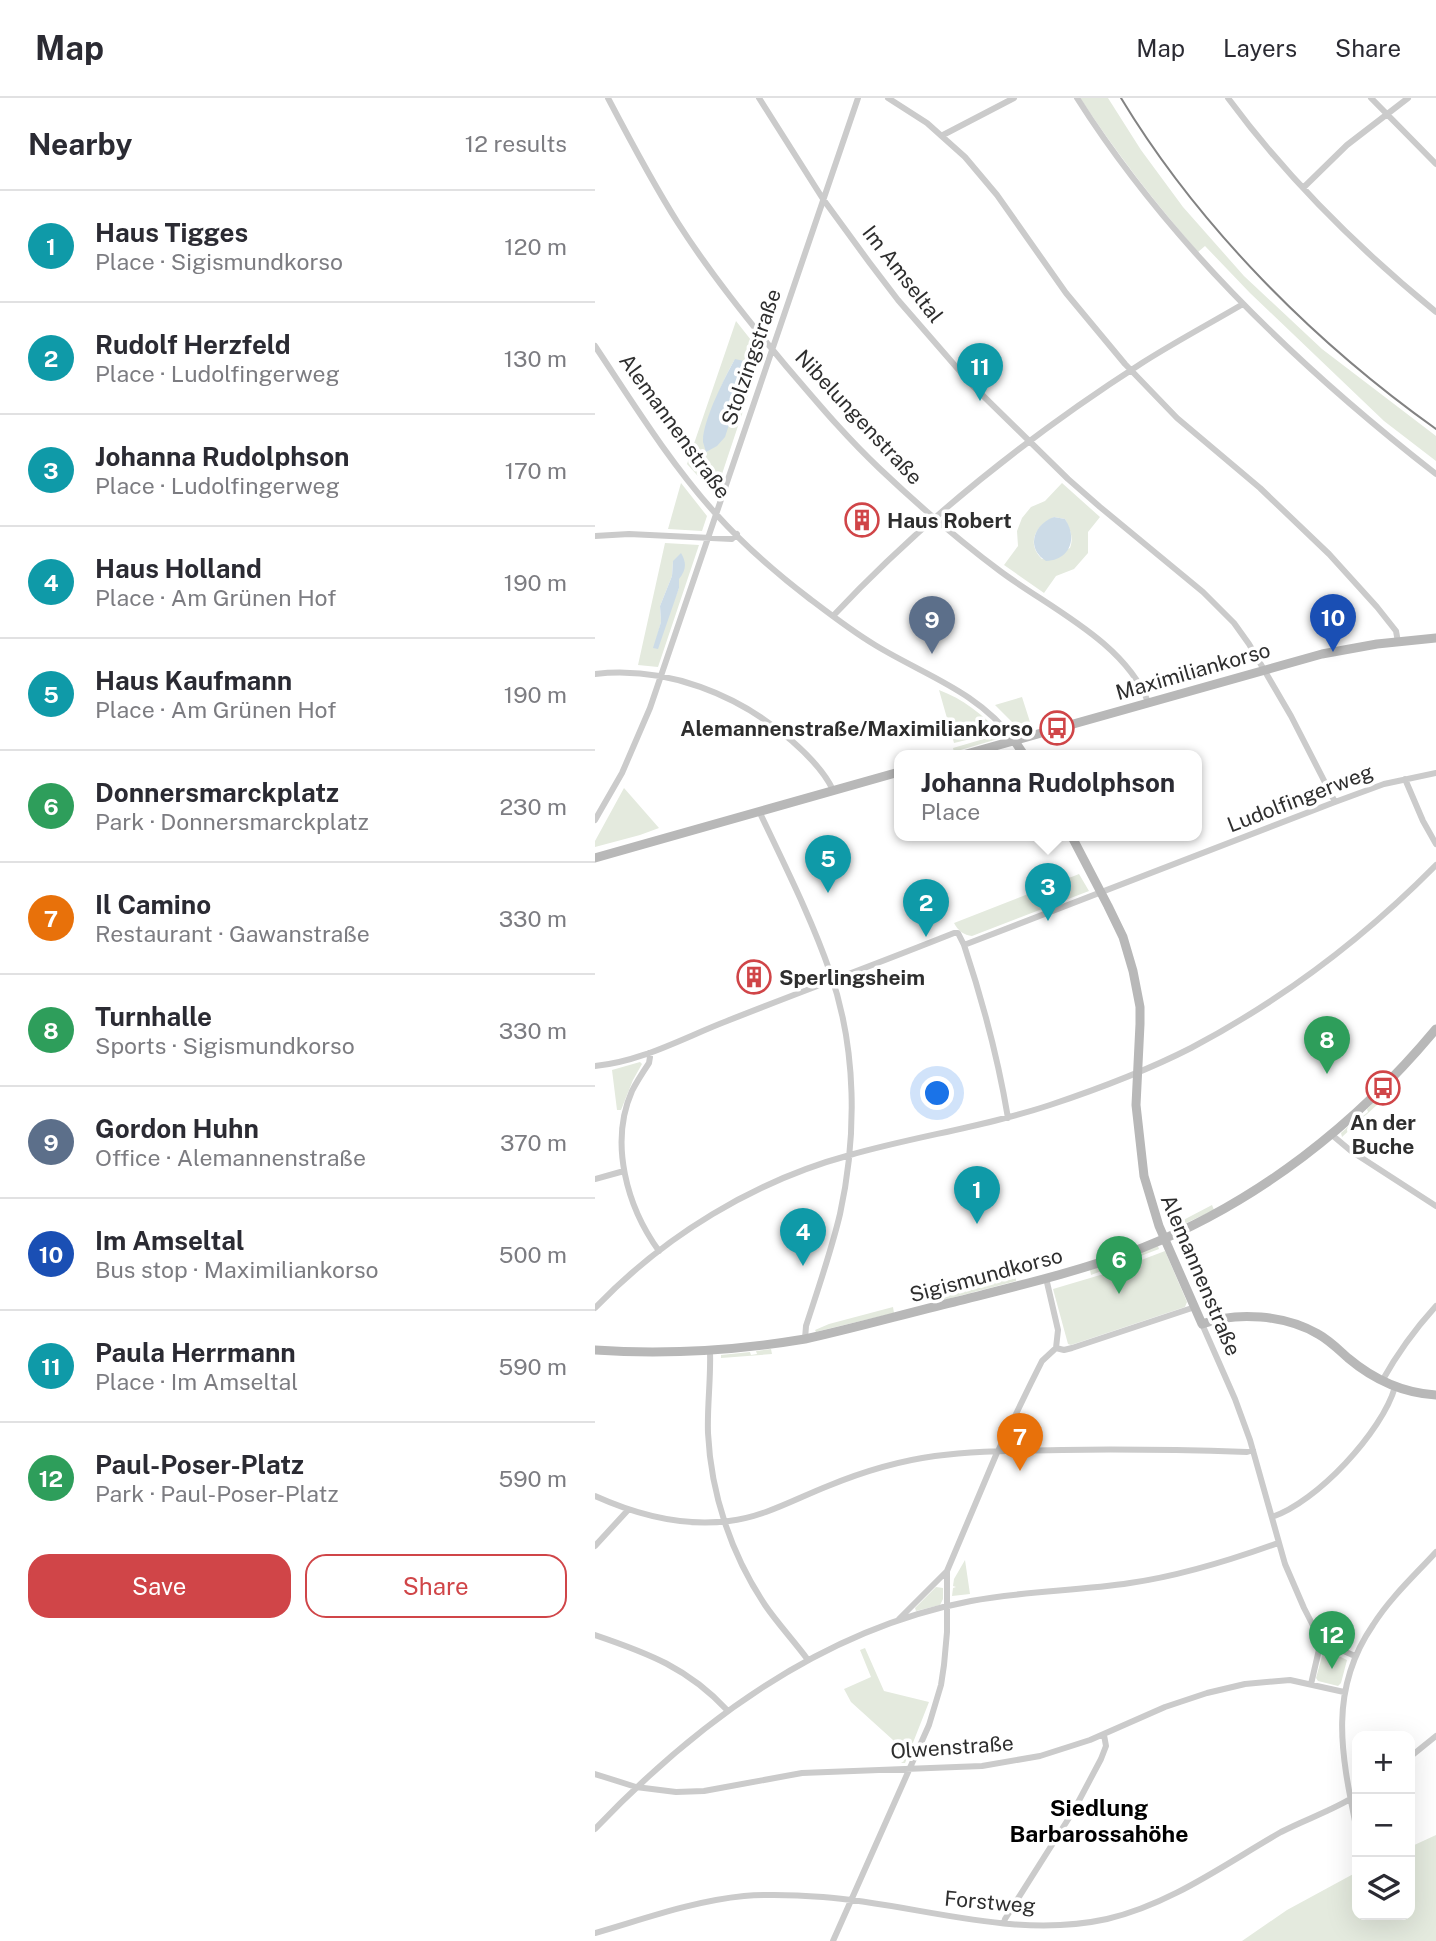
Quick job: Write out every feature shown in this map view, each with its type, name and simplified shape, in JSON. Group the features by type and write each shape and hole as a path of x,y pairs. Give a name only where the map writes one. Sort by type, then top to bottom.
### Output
{"street":[{"name":"Nibelungenstraße","path":"608,98 679,224 731,298 824,411 877,466 934,518 1000,571 1094,636 1131,673 1148,702"},
{"name":"Im Amseltal","path":"759,98 823,199 898,300 971,384 1028,442 1100,508 1210,598 1234,623 1297,727 1335,802"},
{"name":"Stolzingstraße","path":"595,820 622,773 650,708 858,98"},
{"path":"888,98 943,135 984,178 1066,293 1131,370 1177,418 1260,488 1329,554 1396,631 1398,642"},
{"path":"943,135 1014,98"},
{"path":"1077,98 1163,217 1243,304 1368,420 1436,474"},
{"path":"1228,98 1268,149 1356,243 1436,312"},
{"path":"1371,98 1436,164"},
{"path":"1303,188 1347,145 1408,98"},
{"path":"833,616 934,518 1028,442 1131,370 1243,304"},
{"name":"Alemannenstraße","path":"595,346 665,449 716,514 780,575 875,645 977,702 995,717 1021,750"},
{"path":"595,536 629,534 732,539 737,534"},
{"name":"Maximiliankorso","path":"980,750 1322,654 1436,638"},
{"path":"595,674 627,672 661,676 711,691 736,702 761,716 800,748 829,780 833,790"},
{"path":"595,858 894,773"},
{"name":"Ludolfingerweg","path":"964,945 1376,787 1436,773"},
{"path":"1405,779 1436,844"},
{"path":"759,811 803,903 833,980 850,1071 850,1155 839,1217 806,1326 805,1339"},
{"name":"Alemannenstraße","path":"1074,841 1123,937 1133,971 1140,1007 1136,1105 1141,1158 1150,1200 1235,1399 1253,1450 1291,1580 1321,1641"},
{"path":"595,1308 632,1272 713,1214 795,1173 850,1155 1008,1118 1137,1073 1202,1042 1283,993 1331,959 1390,910 1436,865"},
{"path":"595,1066 622,1062 649,1053 958,933 991,1030 1008,1118"},
{"name":"Sigismundkorso","path":"595,1350 646,1353 710,1352 805,1339 1105,1261 1165,1238 1255,1191 1332,1135 1383,1088 1435,1031"},
{"path":"649,1053 649,1063 631,1092 626,1109 624,1171 635,1210 659,1251"},
{"path":"1332,1135 1351,1151 1436,1206"},
{"path":"595,1179 624,1171"},
{"path":"898,1620 947,1571 998,1451 1042,1361 1056,1348 1058,1330 1046,1278"},
{"path":"1382,1381 1416,1328 1436,1306"},
{"path":"1056,1348 1072,1348 1195,1307"},
{"path":"1202,1324 1218,1319 1249,1317 1290,1323 1318,1334 1363,1370 1382,1381 1418,1393 1436,1395"},
{"path":"710,1352 708,1436 724,1521 754,1587 778,1623 809,1660"},
{"path":"1272,1517 1308,1496 1349,1460 1377,1424 1395,1387"},
{"path":"595,1496 628,1510 697,1523 758,1515 848,1478 895,1464 964,1452 1253,1450"},
{"path":"595,1546 628,1510"},
{"path":"595,1829 675,1751 727,1710 809,1660 898,1620 947,1606 1013,1595 1146,1580 1210,1565 1279,1543"},
{"path":"1353,1794 1342,1744 1341,1718 1344,1692 1355,1656 1380,1615 1436,1552"},
{"path":"832,1941 929,1725 941,1685 946,1643 947,1571"},
{"path":"595,1635 670,1665 700,1684 727,1710"},
{"path":"1311,1684 1321,1641 1355,1656"},
{"name":"Olwenstraße","path":"595,1774 652,1790 690,1791 759,1779 837,1770 960,1769 1040,1756 1104,1735 1165,1707 1231,1687 1280,1680 1344,1692"},
{"path":"1004,1923 1074,1810 1101,1759 1106,1746 1104,1735"},
{"path":"1415,1753 1436,1736"},
{"name":"Forstweg","path":"595,1933 693,1905 745,1896 777,1895 851,1900 1004,1923 1083,1923 1132,1912 1175,1895 1282,1832 1352,1798"}],"shaded area":[{"path":"1080,98 1108,98 1141,150 1183,207 1244,276 1322,349 1436,436 1436,461 1384,421 1250,293 1205,246 1198,252 1136,177"},
{"path":"736,321 762,354 715,495 687,464","holes":["735,359 703,440 716,398"]},
{"path":"681,483 707,516 702,531 668,529"},
{"path":"1062,483 1100,517 1088,532 1088,553 1074,569 1056,576 1044,593 1004,565 1018,546 1017,531 1022,518 1031,507 1045,501","holes":["1054,517 1065,519 1070,530 1070,548 1042,559 1034,546 1038,529"]},
{"path":"665,543 699,545 658,667 638,665","holes":["673,561 679,588 654,648 661,622 660,606 672,576"]},
{"path":"939,690 972,708 999,732 954,743"},
{"path":"1022,697 1030,722 1016,726 995,705"},
{"path":"1004,733 1001,738 961,750 953,748"},
{"path":"624,788 659,828 595,847 595,841"},
{"path":"1079,874 1089,891 972,936 961,932 954,923"},
{"path":"640,1062 642,1064 621,1110 617,1110 612,1070"},
{"path":"1388,1089 1391,1092 1342,1137 1341,1133 1368,1112 1367,1109"},
{"path":"1212,1205 1214,1210 1171,1230 1170,1227"},
{"path":"1158,1246 1159,1249 1091,1275 1090,1270"},
{"path":"1165,1251 1187,1302 1185,1307 1068,1344 1053,1289 1107,1273"},
{"path":"1016,1277 1016,1281 940,1301 938,1297"},
{"path":"893,1307 894,1313 816,1332 815,1330 829,1324"},
{"path":"771,1349 772,1354 721,1358 721,1355 750,1352 751,1355 757,1354 756,1351"},
{"path":"965,1560 970,1594 952,1596 953,1588 956,1587 953,1586 954,1579"},
{"path":"936,1587 943,1588 940,1605 916,1611 915,1608"},
{"path":"865,1648 884,1691 929,1702 905,1763 901,1763 904,1761 893,1740 851,1702 844,1689 871,1677 860,1650"},
{"path":"1324,1649 1347,1660 1338,1686 1318,1681 1316,1678"},
{"path":"1436,1835 1436,1941 1242,1941 1287,1910 1352,1875 1352,1920 1415,1920 1415,1845"}],"water":[{"path":"735,359 744,361 747,370 725,437 717,446 706,452 703,442 706,423"},
{"path":"1054,517 1065,519 1071,540 1061,557 1046,561 1036,550 1035,537 1041,525"},
{"path":"681,553 685,566 679,579 679,588 658,649 653,648 661,622 660,606 672,576 673,561"}],"tram line":[{"path":"1121,98 1186,192 1262,279 1346,359 1436,429"}],"place":[{"name":"Paula Herrmann","path":"980,401"},
{"name":"Haus Robert","path":"862,520"},
{"name":"Im Amseltal","path":"1333,652"},
{"name":"Gordon Huhn","path":"932,654"},
{"name":"Alemannenstraße/Maximiliankorso","path":"1057,728"},
{"name":"Haus Kaufmann","path":"828,893"},
{"name":"Johanna Rudolphson","path":"1048,921"},
{"name":"Rudolf Herzfeld","path":"926,937"},
{"name":"Sperlingsheim","path":"754,977"},
{"name":"Turnhalle","path":"1327,1074"},
{"name":"An der Buche","path":"1383,1088"},
{"name":"Haus Tigges","path":"977,1224"},
{"name":"Haus Holland","path":"803,1266"},
{"name":"Donnersmarckplatz","path":"1119,1294"},
{"name":"Il Camino","path":"1020,1471"},
{"name":"Paul-Poser-Platz","path":"1332,1669"}],"district":[{"name":"Siedlung Barbarossahöhe","path":"1099,1820"}]}
